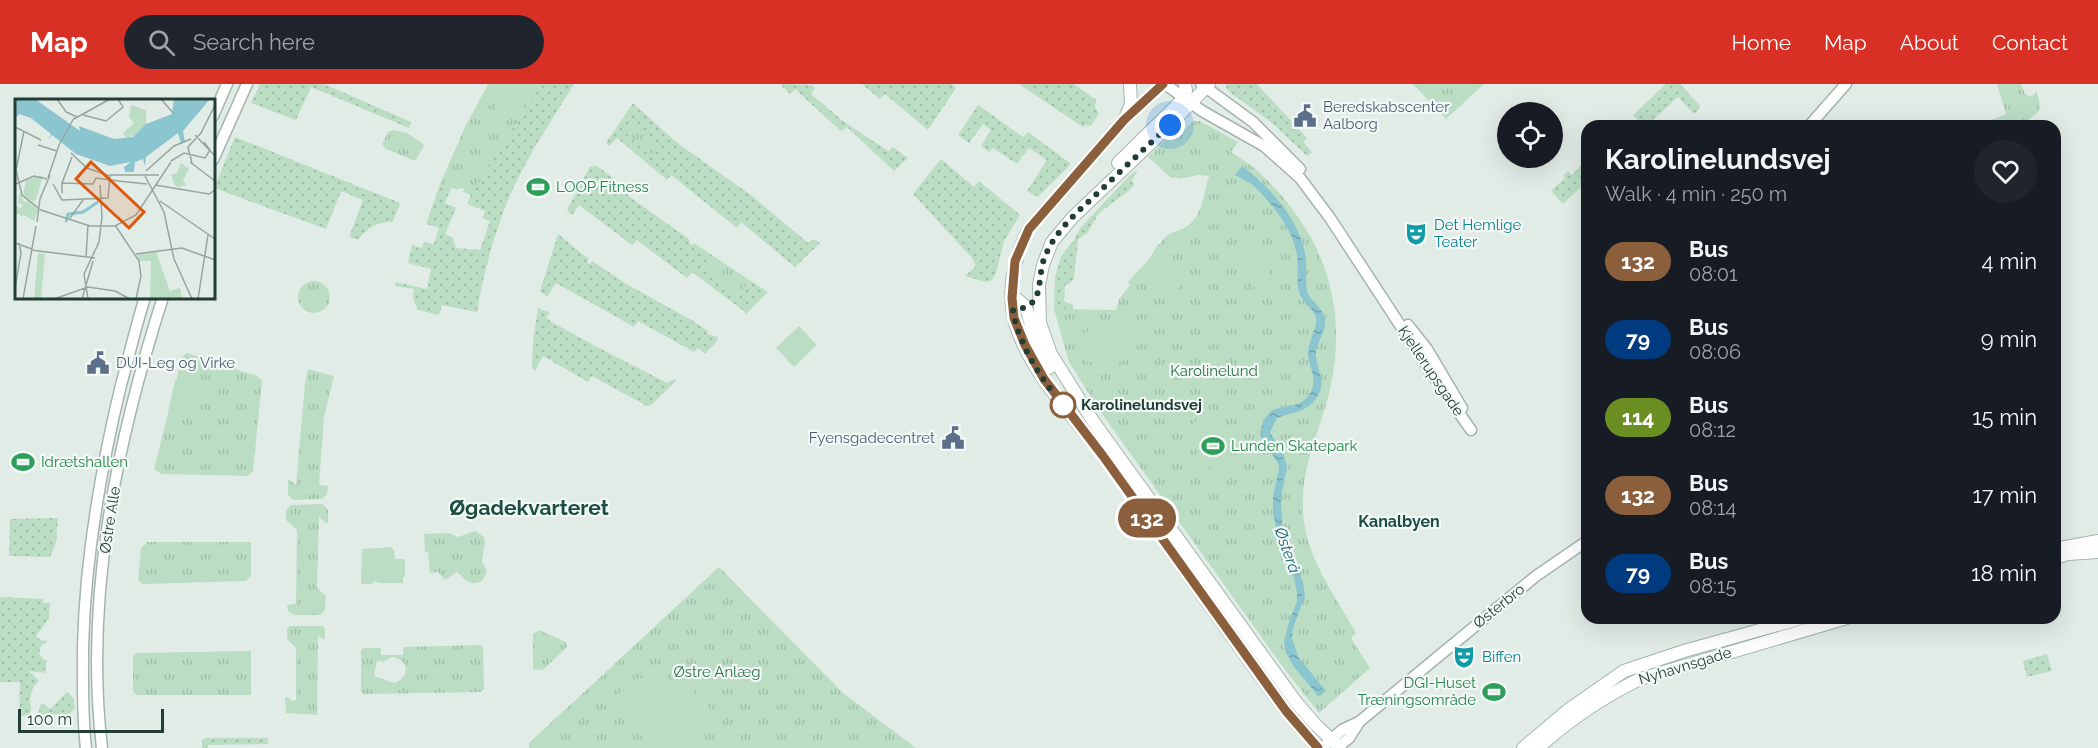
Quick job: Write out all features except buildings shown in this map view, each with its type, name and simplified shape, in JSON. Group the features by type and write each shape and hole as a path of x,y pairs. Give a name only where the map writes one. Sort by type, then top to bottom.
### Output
{"main road":[{"path":"1124,120 1131,104 1130,84"},
{"path":"1164,84 1124,120 1029,229 1015,261 1012,304 1021,336 1044,379 1103,456 1286,711 1331,746"},
{"path":"1206,85 1186,92 1052,242 1046,253 1038,294 1040,323 1048,348 1059,369 1093,421 1296,702 1331,746"},
{"path":"1026,307 1038,294"},
{"path":"1012,304 1026,307"},
{"path":"1026,307 1036,344 1050,369 1093,421"},
{"path":"2061,548 2098,541"},
{"path":"2061,556 2098,552"},
{"name":"Nyhavnsgade","path":"1523,748 1571,708 1624,671 1684,651 1781,624"},
{"name":"Nyhavnsgade","path":"1538,748 1575,718 1622,687 1641,678 1826,624"}],"street":[{"path":"214,114 227,84"},
{"path":"214,158 247,84"},
{"path":"1164,84 1186,92"},
{"path":"1172,84 1186,92"},
{"path":"1814,120 1846,84"},
{"name":"Kjellerupsgade","path":"1186,92 1264,146 1300,178 1338,230 1471,430 1448,382 1427,349 1382,289 1302,171 1254,122 1206,85"},
{"name":"Østre Alle","path":"86,748 83,699 84,614 92,529 112,424 137,320 145,298"},
{"name":"Østre Alle","path":"102,748 98,642 105,545 115,482 128,423 153,324 163,298"},
{"name":"Østerbro","path":"1331,746 1349,738 1359,722 1493,610 1536,576 1581,545"}],"green space":[{"path":"260,84 324,84 411,122 409,128 311,87 296,120 251,103"},
{"path":"488,84 541,84 471,195 463,192 464,189 459,188 458,190 440,184 466,125"},
{"path":"510,84 534,84 512,119 494,107"},
{"path":"541,84 574,84 529,158 506,205 489,257 477,312 442,305 439,315 418,310 413,298 414,289 395,286 396,282 427,289 431,269 408,263 412,245 422,248 424,242 434,244 439,228 426,224 440,184 451,188 445,203 456,208 445,234 453,238 456,248 480,250 490,221 483,218 485,211 467,204 473,189"},
{"path":"780,84 812,85 815,88 811,94 843,121 888,151 893,147 908,158 894,171 847,127 841,131 795,89 790,94"},
{"path":"862,84 951,84 956,88 928,130 885,94 880,99"},
{"path":"1019,84 1074,84 1096,100 1095,108 1099,113 1091,126 1083,127"},
{"path":"1226,84 1257,84 1307,138 1303,142 1312,152 1307,156 1272,123 1227,90"},
{"path":"1413,84 1484,84 1446,119"},
{"path":"1666,84 1680,84 1700,106 1694,114 1678,97 1653,120 1638,120 1633,115"},
{"path":"1997,84 2021,84 2025,94 2029,96 2034,95 2036,90 2040,108 2028,120 1991,120 2006,114"},
{"path":"633,103 676,142 752,196 808,243 813,239 820,243 795,267 741,222 737,228 671,175 667,180 617,138 609,146 606,143"},
{"path":"978,105 1023,137 1028,132 1070,163 1038,197 1027,191 1047,160 1029,148 1017,164 993,148 989,152 981,146 991,130 983,124 969,143 958,135"},
{"name":"Karolinelund","path":"1194,121 1200,121 1238,142 1231,152 1258,171 1283,197 1301,221 1315,246 1326,272 1333,299 1336,328 1335,358 1326,405 1308,465 1303,513 1305,530 1316,561 1356,633 1351,638 1370,668 1319,713 1280,663 1100,411 1069,362 1054,309 1116,310 1119,299 1130,285 1128,282 1150,258 1158,244 1168,235 1190,224 1195,218 1199,212 1209,176 1171,178 1148,157 1180,126 1184,129"},
{"path":"633,125 657,147 650,155 625,133"},
{"path":"394,130 407,133 422,143 424,146 415,161 386,149 382,144 388,132"},
{"path":"235,137 400,203 393,222 373,226 358,240 349,237 363,200 341,191 326,229 214,188"},
{"path":"941,159 974,187 979,181 1020,215 1004,241 992,280 986,282 965,276 976,266 972,258 913,194"},
{"path":"1581,165 1581,187 1563,204 1551,191 1565,178 1563,176 1568,171 1572,175"},
{"path":"597,166 613,178 612,181 634,200 690,240 689,243 692,245 694,243 715,257 706,272 737,295 751,281 768,292 745,315 745,312 692,272 687,278 637,240 632,245 579,205 572,215 567,210 590,167"},
{"path":"1138,170 1132,180 1134,185 1131,189 1099,213 1088,232 1078,240 1074,279 1065,285 1064,301 1073,305 1073,310 1054,309 1055,277 1061,256 1080,228 1130,175"},
{"path":"558,234 589,259 587,262 590,264 592,261 625,283 693,321 708,331 707,334 718,337 718,340 705,354 698,348 694,352 638,321 634,327 556,283 547,297 540,291"},
{"path":"1251,248 1262,254 1270,272 1263,289 1253,287 1241,264 1242,254"},
{"path":"715,257 751,281 737,295 706,272"},
{"path":"1158,265 1182,282 1172,296 1148,280"},
{"path":"314,281 326,285 330,297 326,309 314,313 302,309 298,297 302,285"},
{"path":"538,308 550,313 546,317 550,321 599,348 667,383 675,379 676,381 651,405 647,406 592,376 588,382 543,356 535,371 532,368 533,341"},
{"path":"1127,322 1138,357 1107,365 1105,359 1087,363 1078,334"},
{"path":"799,326 817,345 794,367 776,348"},
{"path":"187,353 257,376 262,381 253,471 248,476 161,474 154,469 182,357"},
{"path":"308,369 334,376 324,417 319,485 328,486 327,494 322,499 293,500 288,495 288,479 296,485"},
{"path":"175,380 194,386 186,417 168,413"},
{"name":"Lunden Skatepark","path":"1214,413 1219,430 1232,440 1229,471 1216,475 1198,454 1186,430 1198,419"},
{"path":"322,504 328,509 328,523 319,517 317,588 326,596 325,610 320,615 294,615 288,611 287,605 296,604 297,530 286,520 286,510 291,505"},
{"path":"58,518 56,543 50,557 9,556 10,519"},
{"path":"475,531 484,537 485,543 482,561 487,571 483,580 472,583 457,572 445,580 438,572 430,573 424,534 449,533 458,537"},
{"path":"147,542 251,542 251,576 246,581 142,584 138,580 141,548"},
{"path":"391,547 394,550 395,559 405,559 403,583 375,581 371,584 361,584 362,549"},
{"name":"Østre Anlæg","path":"719,567 843,693 916,748 529,748 529,743"},
{"path":"0,597 43,599 43,603 50,603 49,618 36,636 40,640 48,641 41,646 39,653 44,660 47,660 45,673 29,671 39,681 31,693 32,716 19,716 20,682 0,682"},
{"path":"289,626 323,626 325,629 325,640 318,636 317,715 286,713 285,697 292,701 296,700 296,648 287,639"},
{"path":"539,630 566,642 567,647 543,670 533,669 533,634"},
{"path":"481,645 484,689 481,692 364,694 361,692 361,651 363,648 381,648 381,655 403,655 403,647","holes":["392,657 398,658 406,669 399,681 394,683 374,676 377,661 383,662"]},
{"path":"251,651 251,695 136,695 133,691 133,657 136,653"},
{"path":"2047,654 2052,671 2027,677 2023,661"},
{"path":"639,678 687,681 697,697 715,713 673,742 660,738 648,742 606,699 625,690"},
{"path":"67,692 74,699 75,709 69,714 38,715 42,703 50,709"},
{"path":"206,738 268,738 268,744 208,745 207,748 202,748 202,740"}],"water":[{"name":"Østerå","path":"1242,166 1272,193 1290,216 1302,240 1305,253 1308,294 1320,309 1325,320 1316,351 1322,382 1319,392 1308,407 1277,418 1270,432 1283,453 1287,467 1281,497 1282,523 1303,582 1305,596 1293,628 1292,639 1299,658 1326,691 1319,697 1294,667 1286,653 1284,642 1297,601 1297,593 1294,578 1283,556 1273,513 1278,463 1260,436 1268,414 1282,407 1297,404 1310,393 1313,378 1308,353 1316,318 1299,292 1297,256 1288,229 1256,188 1235,175"}],"bus line":[{"name":"132","path":"1163,84 1124,120 1029,229 1015,261 1012,286 1014,318 1025,345 1044,379 1103,456 1246,658 1286,711 1318,748"}],"place":[{"name":"Beredskabscenter Aalborg","path":"1305,116"},
{"name":"LOOP Fitness","path":"538,187"},
{"name":"Det Hemlige Teater","path":"1416,234"},
{"name":"DUI-Leg og Virke","path":"98,363"},
{"name":"Karolinelundsvej","path":"1063,405"},
{"name":"Fyensgadecentret","path":"953,438"},
{"name":"Lunden Skatepark","path":"1213,446"},
{"name":"Idrætshallen","path":"23,462"},
{"name":"Biffen","path":"1464,657"},
{"name":"DGI-Huset Træningsområde","path":"1494,692"}],"district":[{"name":"Øgadekvarteret","path":"529,508"},
{"name":"Kanalbyen","path":"1399,521"}],"route":[{"path":"1063,405 1044,379 1025,345 1013,310 1031,304 1035,300 1046,253 1060,231 1170,125"}]}
